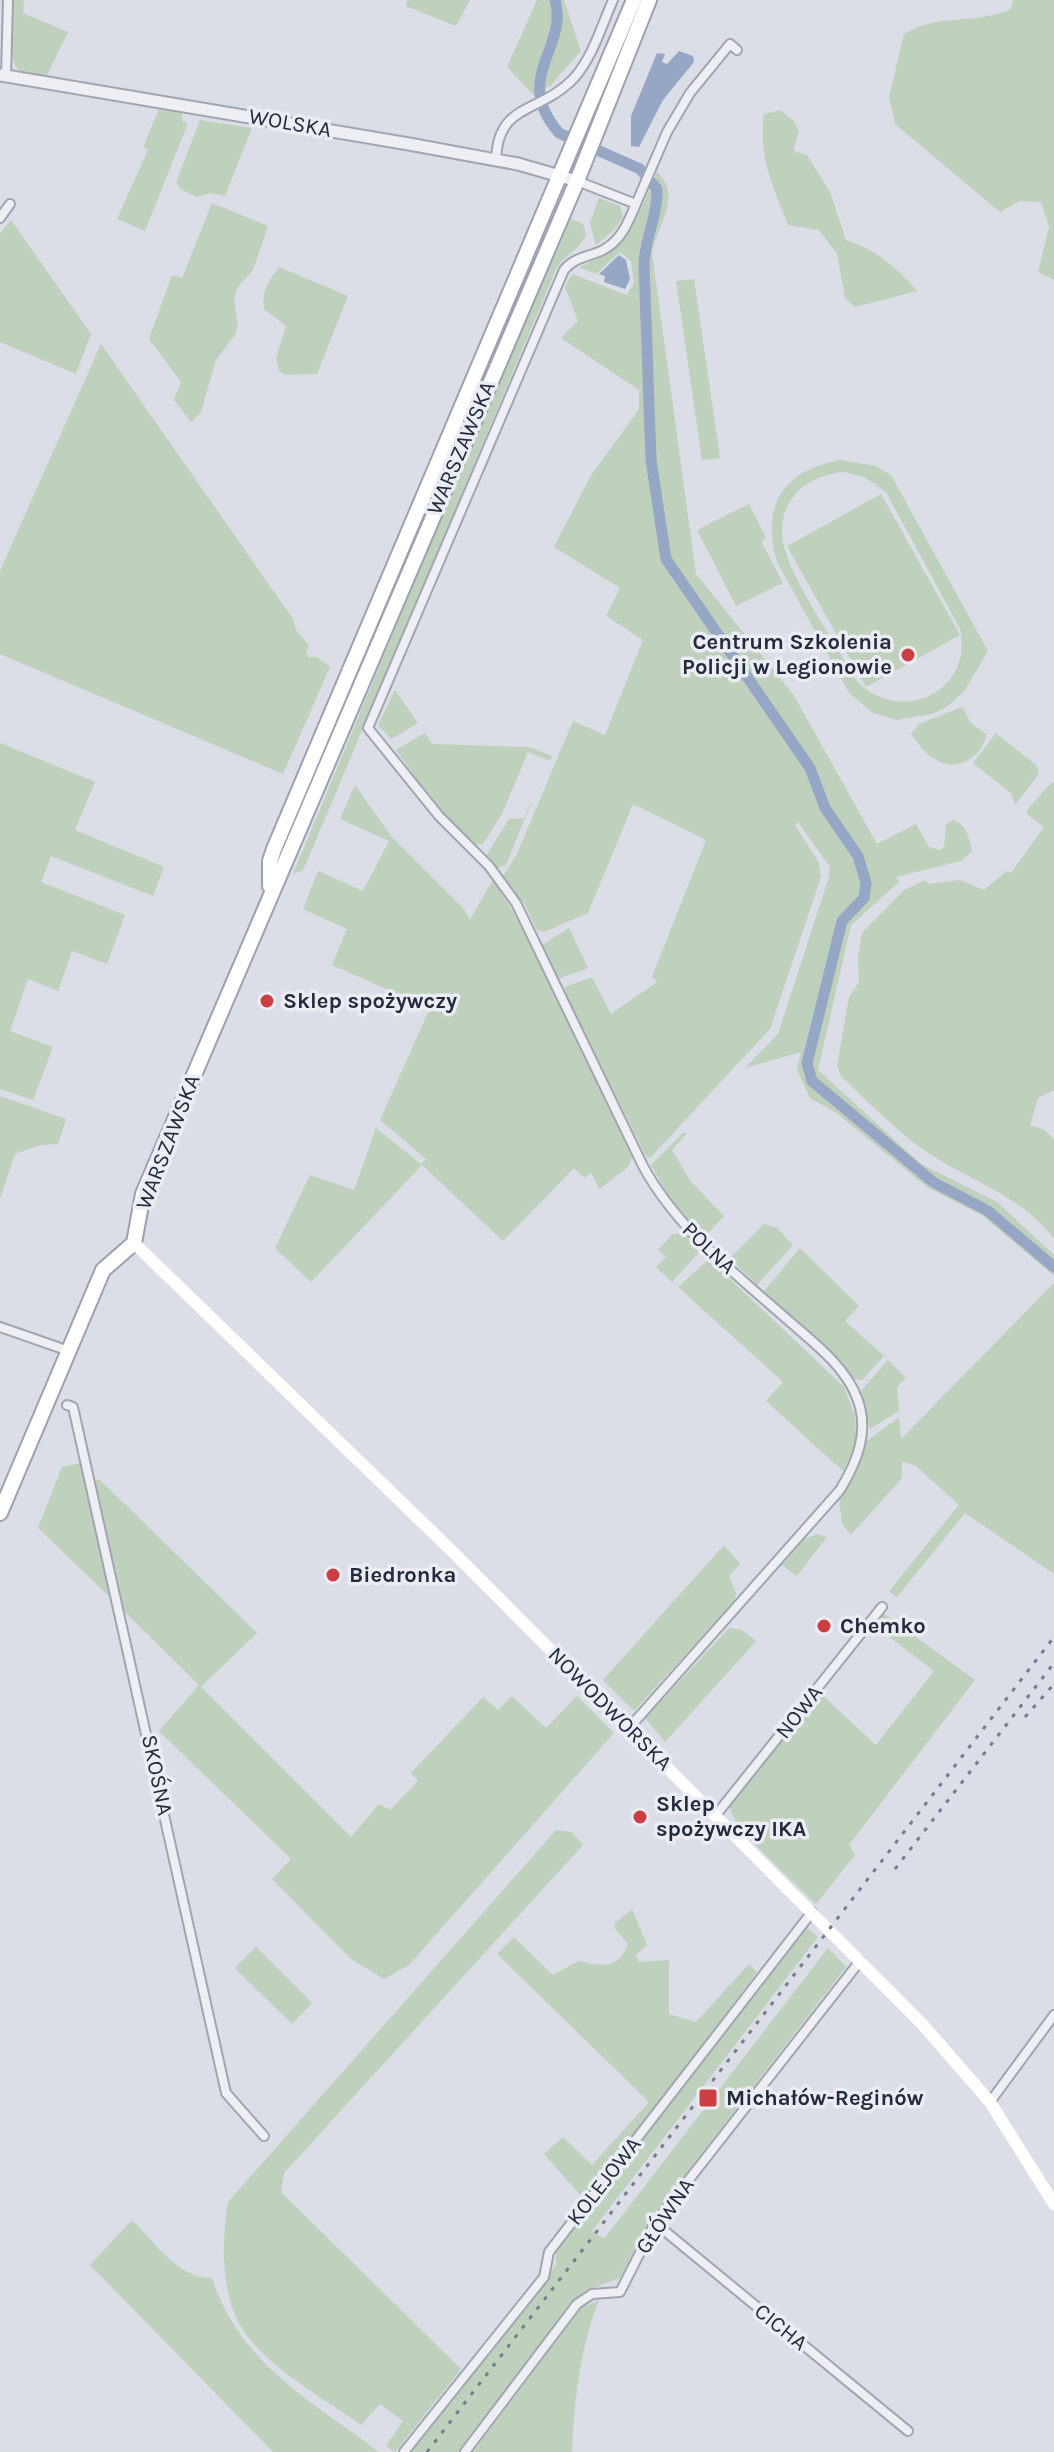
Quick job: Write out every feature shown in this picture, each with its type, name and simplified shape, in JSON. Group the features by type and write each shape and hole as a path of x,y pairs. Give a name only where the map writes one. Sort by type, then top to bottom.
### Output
{"main road":[{"name":"WARSZAWSKA","path":"271,894 270,861 274,849 634,0"},
{"name":"WARSZAWSKA","path":"134,1243 143,1194 598,132 649,0"},
{"name":"NOWODWORSKA","path":"134,1243 344,1444 923,2025 990,2102 1054,2204"},
{"path":"0,1513 103,1270 134,1243"}],"street":[{"path":"3,76 8,0"},
{"path":"496,160 502,126 508,118 554,97 586,62 613,0"},
{"path":"577,181 636,204 667,132 690,93 733,47"},
{"name":"WOLSKA","path":"3,76 496,160 577,181"},
{"path":"0,218 10,204"},
{"name":"POLNA","path":"629,1728 840,1490 858,1456 863,1424 861,1408 852,1386 822,1350 667,1207 643,1166 516,903 489,866 439,816 368,728 564,270 576,259 605,249 617,239 636,204"},
{"path":"0,1327 69,1351"},
{"name":"SKOŚNA","path":"67,1405 73,1407 226,2093 264,2136"},
{"name":"NOWA","path":"716,1815 882,1607"},
{"name":"KOLEJOWA","path":"404,2452 544,2277 549,2252 812,1912"},
{"name":"GŁÓWNA","path":"465,2452 577,2304 592,2294 620,2292 655,2223 860,1961"},
{"path":"990,2102 1054,2015"},
{"name":"CICHA","path":"655,2223 908,2431"}],"green space":[{"path":"13,0 24,0 23,13 68,32 46,77 20,71 12,58"},
{"path":"407,0 470,0 456,26 406,6"},
{"path":"537,0 564,0 581,51 550,86 534,96 507,67"},
{"path":"1013,0 1054,0 1054,280 1038,272 1049,227 1041,202 1020,201 1000,212 895,124 889,97 904,34 930,23 998,14 1011,9"},
{"path":"159,109 182,113 182,121 188,123 145,231 117,219 148,150 143,147"},
{"path":"780,110 794,121 799,132 793,151 807,155 830,192 846,240 885,260 917,291 855,307 845,298 837,254 819,230 788,225 768,171 763,144 764,114"},
{"path":"200,120 252,128 225,196 210,193 197,197 180,189 176,182"},
{"path":"657,172 668,191 668,201 652,253 696,574 793,694 877,844 916,824 929,847 940,850 944,847 946,824 953,820 964,828 972,851 961,861 896,877 899,882 851,925 818,1070 921,1164 997,1202 1054,1255 1054,1276 983,1216 927,1187 835,1112 810,1098 797,1070 801,1052 745,1068 778,1034 829,877 830,867 798,822 795,825 819,863 821,877 770,1029 650,1158 646,1156 564,993 565,987 592,977 611,1014 657,982 652,977 706,840 633,804 588,913 544,932 537,930 525,905 503,876 517,854 573,721 605,735 643,640 606,616 620,588 554,547 590,477 639,409 639,390 561,338 578,321 565,287 572,274 627,295 634,283 631,261 620,252 596,274 579,267 609,251 620,241 636,218"},
{"path":"599,198 620,206 623,216 617,227 596,245 590,223"},
{"path":"212,203 268,226 253,270 237,288 234,301 238,325 235,335 216,360 201,412 191,422 174,400 181,382 149,339 172,275 182,278"},
{"path":"571,219 583,224 586,235 557,267 308,859 303,870 293,874 469,451"},
{"path":"11,220 91,334 76,374 0,342 0,233"},
{"path":"279,267 348,296 317,374 285,375 279,371 276,358 286,326 264,309 264,297"},
{"path":"694,279 720,458 702,460 676,281"},
{"path":"101,344 293,619 296,630 309,646 306,652 308,657 317,657 330,667 283,774 0,654 0,571"},
{"path":"840,460 876,466 891,475 988,651 965,690 947,707 932,714 897,720 873,713 849,693 777,562 772,524 781,494 790,482 820,465","holes":["844,472 864,477 886,492 960,629 961,651 956,671 944,686 929,696 911,701 892,700 872,693 855,679 799,583 782,536 786,508 803,487 815,480"]},
{"path":"881,494 960,635 866,687 787,546"},
{"path":"749,504 766,538 761,541 783,583 736,606 697,530"},
{"path":"395,690 418,723 391,739 378,725"},
{"path":"962,707 971,723 986,734 984,742 969,760 946,764 930,756 911,734 919,724"},
{"path":"425,733 432,744 529,747 552,756 550,761 528,752 502,814 483,844 475,845 435,805 396,750"},
{"path":"996,733 1036,765 1039,774 1015,805 1011,793 973,763"},
{"path":"0,743 95,782 75,830 164,867 153,896 51,856 41,882 125,915 107,964 72,951 58,991 28,979 10,1031 53,1047 33,1100 0,1089"},
{"path":"1054,783 1054,1090 1038,1098 1030,1125 1045,1130 1054,1140 1054,1239 1014,1202 933,1156 908,1138 841,1076 837,1066 849,997 859,982 858,957 862,933 904,890 926,880 928,884 960,880 984,890 1007,871 1011,873 1044,827 1027,814 1027,810"},
{"path":"355,785 391,836 464,909 470,920 493,879 524,930 633,1156 628,1167 599,1189 591,1172 585,1178 574,1168 503,1241 422,1165 311,1282 275,1248 310,1175 354,1190 376,1128 421,1164 426,1159 380,1120 430,1008 332,965 347,929 303,909 318,871 363,891 389,841 340,819"},
{"path":"537,789 506,865 496,868 486,856 509,819 524,818"},
{"path":"569,928 588,968 558,979 542,945"},
{"path":"0,1096 66,1119 58,1144 41,1145 15,1154 0,1199"},
{"path":"683,1133 687,1133 672,1150 691,1182 724,1216 704,1237 669,1197 651,1165"},
{"path":"764,1224 777,1228 793,1245 757,1285 730,1258"},
{"path":"686,1233 701,1250 672,1282 656,1267 666,1257 658,1250 673,1234"},
{"path":"800,1248 859,1306 845,1321 884,1356 862,1380 854,1379 835,1355 764,1291"},
{"path":"709,1259 844,1387 855,1416 856,1434 854,1447 843,1471 766,1401 783,1382 678,1287"},
{"path":"1054,1283 1054,1574 965,1513 897,1597 889,1591 959,1505 916,1466 902,1461 902,1478 851,1535 842,1524 839,1499 860,1463 867,1441 899,1417 901,1439"},
{"path":"888,1360 906,1378 897,1387 899,1411 870,1429 860,1392"},
{"path":"81,1463 114,1601 38,1528 62,1467"},
{"path":"95,1480 100,1480 257,1633 201,1687 351,1837 379,1804 390,1810 418,1781 411,1773 483,1697 498,1710 512,1696 546,1728 577,1696 614,1733 409,1965 384,1979 351,1959 272,1879 291,1859 159,1731 199,1685 125,1612"},
{"path":"817,1534 827,1537 797,1576 782,1565 805,1539"},
{"path":"724,1545 740,1564 729,1576 736,1593 735,1600 634,1711 603,1680"},
{"path":"883,1613 975,1680 849,1845 855,1855 816,1904 739,1829 729,1807 820,1693 876,1745 934,1671 874,1625"},
{"path":"729,1628 742,1630 756,1641 665,1742 645,1718"},
{"path":"556,1830 572,1832 583,1845 284,2173 281,2192 461,2369 395,2452 386,2446 403,2421 380,2404 361,2425 273,2363 239,2324 232,2308 225,2273 224,2236 228,2202"},
{"path":"632,1909 647,1945 636,1955 638,1962 669,1960 669,2014 696,2022 749,1964 757,1972 652,2113 582,2197 544,2154 563,2137 592,2165 649,2102 497,1954 514,1937 553,1975 579,1961 595,1964 615,1962 628,1944 615,1929 615,1923"},
{"path":"805,1926 818,1937 592,2231 604,2239 828,1948 846,1967 673,2190 641,2235 620,2278 587,2290 571,2304 461,2452 411,2452 556,2265 556,2248"},
{"path":"256,1947 312,2003 292,2024 235,1968"},
{"path":"132,2220 178,2266 200,2277 212,2278 224,2308 240,2334 280,2378 379,2452 273,2452 90,2265"},
{"path":"599,2300 579,2375 572,2452 473,2452 581,2308"}],"water":[{"path":"679,51 693,56 694,62 663,100 639,147 631,146 631,116 657,53 665,54 662,62 667,64"},
{"path":"619,255 626,260 630,279 625,289 604,282 605,276 599,274"}],"waterway":[{"path":"555,0 555,33 540,79 540,96 546,113 559,133 640,169 657,189 644,264 651,460 666,559 810,768 825,808 858,856 866,883 864,898 842,921 807,1063 812,1081 933,1182 988,1211 1054,1267"}],"railway":[{"path":"427,2452 1054,1637"},
{"path":"895,1869 1054,1663"},
{"path":"1025,1717 1054,1684"}],"place":[{"name":"Centrum Szkolenia Policji w Legionowie","path":"908,655"},
{"name":"Sklep spożywczy","path":"267,1001"},
{"name":"Biedronka","path":"333,1575"},
{"name":"Chemko","path":"824,1626"},
{"name":"Sklep spożywczy IKA","path":"640,1817"},
{"name":"Michałów-Reginów","path":"708,2098"}]}
